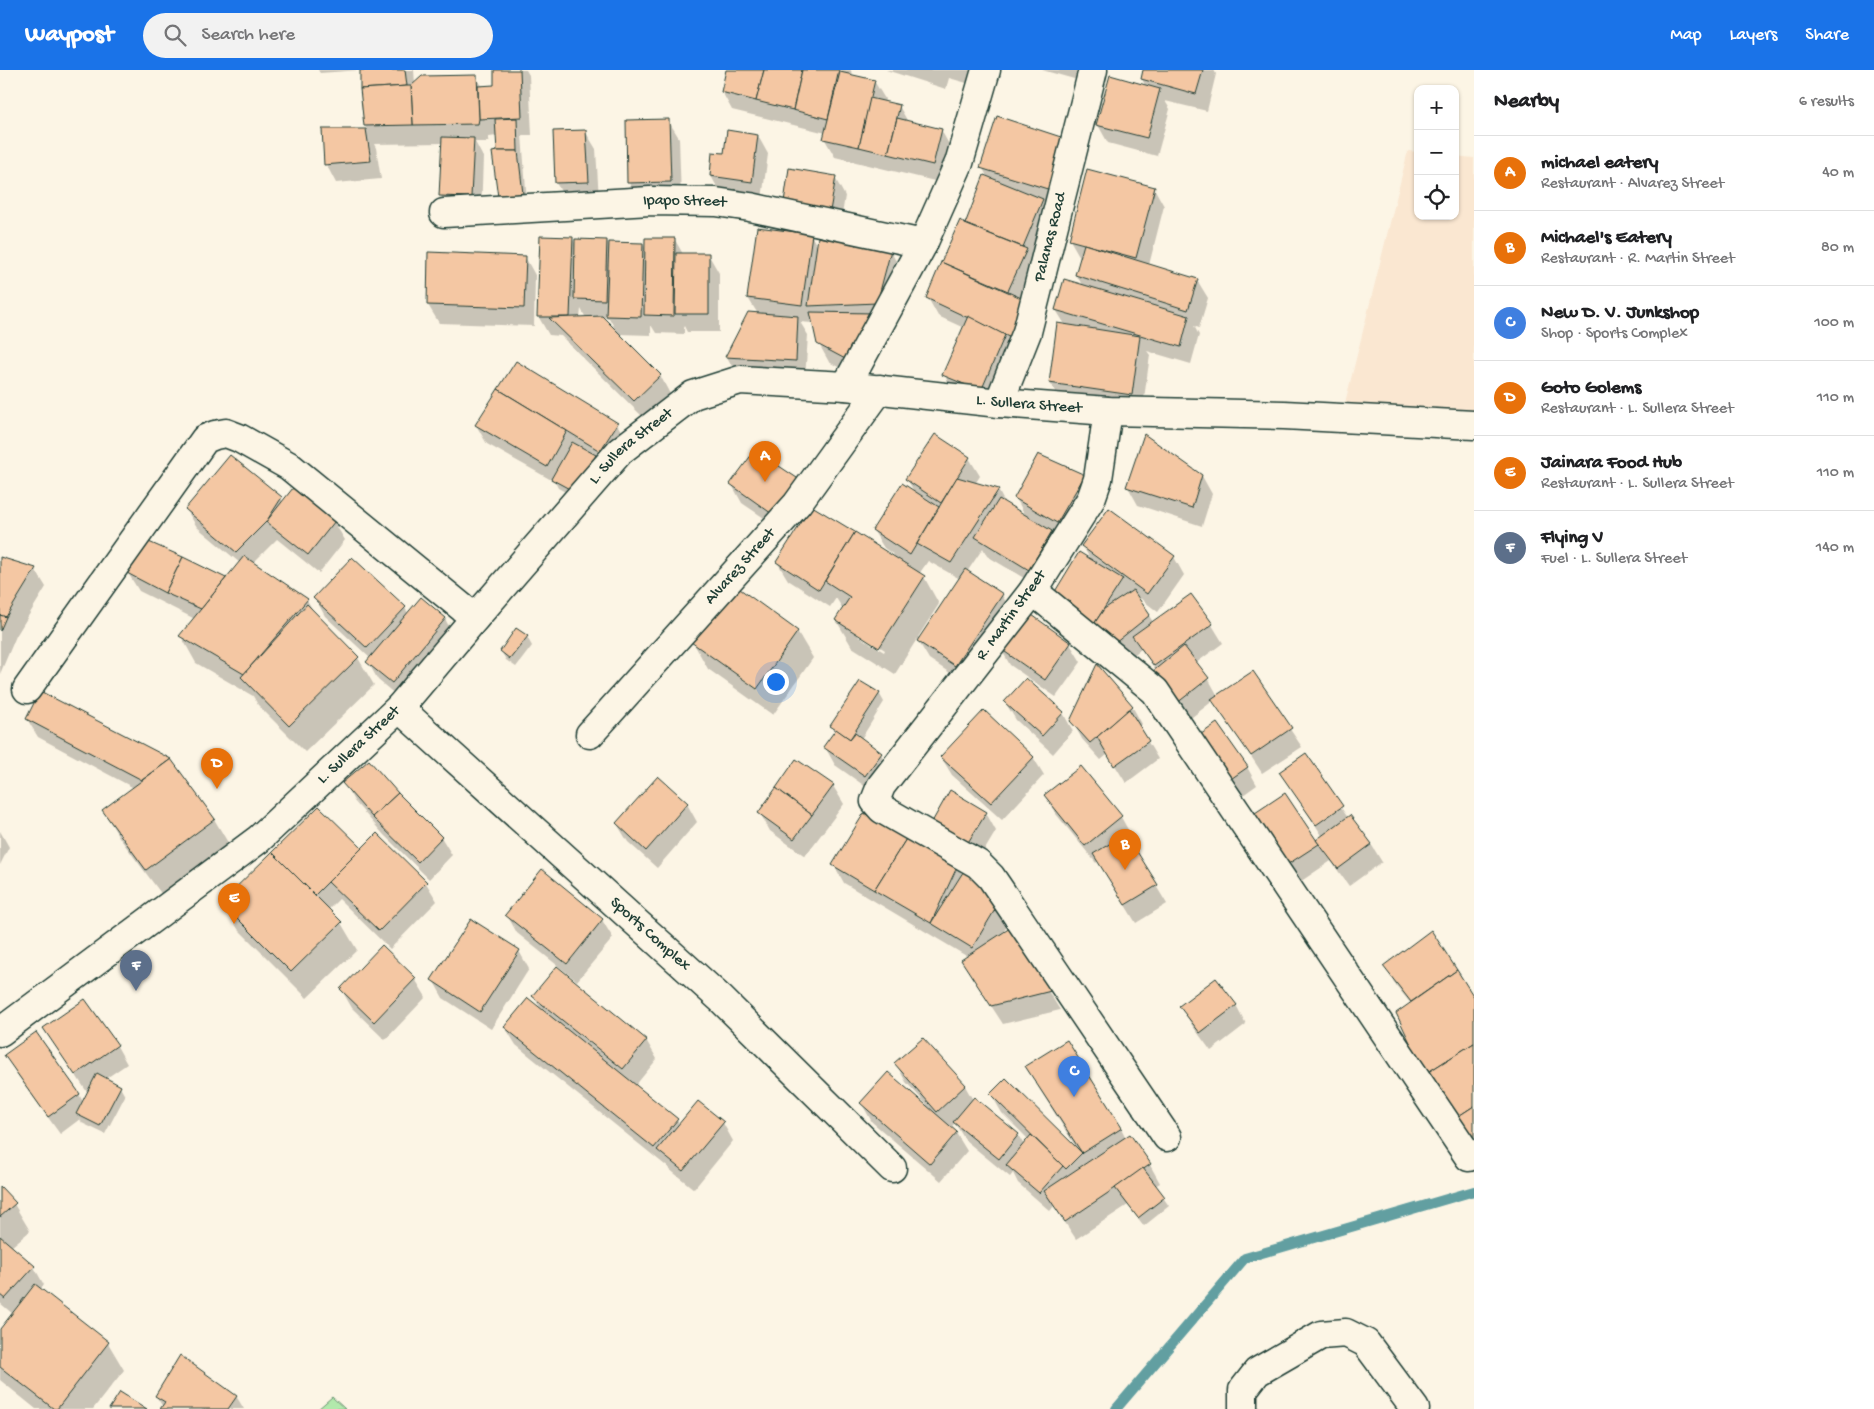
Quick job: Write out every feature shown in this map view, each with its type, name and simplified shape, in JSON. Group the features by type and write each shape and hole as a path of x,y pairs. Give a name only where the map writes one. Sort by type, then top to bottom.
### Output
{"street":[{"path":"846,386 923,244 960,163 986,70"},
{"name":"Palanas Road","path":"999,402 1027,332 1093,70"},
{"name":"Ipapo Street","path":"444,213 650,201 716,202 750,207 923,244"},
{"name":"L. Sullera Street","path":"0,1032 259,839 398,708 620,451 693,395 740,380 846,386 1108,411 1284,415 1474,425"},
{"name":"Alvarez Street","path":"590,734 797,504 880,390"},
{"name":"R. Martin Street","path":"1108,411 1098,479 1090,499 1033,591 881,786 875,801 882,809 978,864 991,877 1167,1137"},
{"path":"27,689 204,439 226,433 239,438 289,466 475,618"},
{"path":"1033,591 1155,691 1469,1157"},
{"name":"Sports Complex","path":"398,708 721,999 892,1168"},
{"path":"1243,1409 1243,1390 1257,1372 1321,1335 1346,1333 1366,1343 1415,1409"}],"shaded area":[{"path":"1408,151 1414,152 1414,220 1459,220 1459,156 1474,158 1474,416 1342,415"}],"green space":[{"path":"332,1397 345,1409 318,1409"}],"building":[{"path":"360,70 405,70 407,86 360,89"},
{"path":"494,70 520,70 522,117 479,119 478,86 494,85"},
{"path":"726,70 764,70 756,101 721,92"},
{"path":"764,70 802,70 793,110 756,101"},
{"path":"802,70 839,70 828,119 793,110"},
{"path":"1143,70 1203,70 1196,94 1141,79"},
{"path":"840,72 875,80 859,147 823,139"},
{"path":"477,75 478,124 413,125 411,86 422,76"},
{"path":"1110,75 1160,89 1147,138 1096,125"},
{"path":"411,86 413,125 364,126 360,89"},
{"path":"870,98 900,105 888,154 859,147"},
{"path":"997,116 1070,140 1054,191 980,168"},
{"path":"517,118 518,151 497,151 495,119"},
{"path":"897,118 942,129 933,165 888,154"},
{"path":"669,119 671,182 627,183 626,120"},
{"path":"322,129 366,129 371,161 324,165"},
{"path":"586,130 589,182 555,183 553,131"},
{"path":"727,130 758,135 752,182 710,176 712,152 724,153"},
{"path":"442,137 474,138 471,197 439,196"},
{"path":"518,151 523,194 498,197 492,152"},
{"path":"789,168 836,176 829,217 783,209"},
{"path":"1087,169 1155,187 1136,258 1069,240"},
{"path":"984,175 1043,199 1023,247 965,224"},
{"path":"960,220 965,224 1027,249 1008,291 941,262"},
{"path":"757,227 812,234 802,305 747,298"},
{"path":"540,236 573,237 570,317 537,317"},
{"path":"818,237 891,250 877,303 808,306"},
{"path":"645,238 675,238 674,316 644,315"},
{"path":"575,239 607,240 605,300 574,299"},
{"path":"609,242 643,243 641,317 606,316"},
{"path":"1084,244 1198,279 1188,310 1075,275"},
{"path":"428,252 526,256 524,308 427,305"},
{"path":"676,253 709,253 709,314 675,314"},
{"path":"941,262 1028,301 1011,338 926,298"},
{"path":"1064,279 1189,316 1181,347 1055,310"},
{"path":"748,312 798,316 796,361 725,357"},
{"path":"810,312 874,313 849,361 817,344"},
{"path":"602,316 661,375 634,401 549,318"},
{"path":"968,316 1005,335 981,391 942,375"},
{"path":"1057,323 1140,336 1132,395 1049,383"},
{"path":"516,361 618,423 600,451 498,389"},
{"path":"498,389 567,431 547,467 475,425"},
{"path":"935,434 970,457 941,503 905,479"},
{"path":"1144,434 1202,475 1192,508 1126,487"},
{"path":"572,442 596,455 575,492 551,479"},
{"path":"755,450 800,480 775,516 730,484"},
{"path":"1038,454 1085,475 1057,523 1014,498"},
{"path":"230,455 282,497 266,522 236,552 185,509"},
{"path":"957,477 999,489 951,563 917,544"},
{"path":"902,483 939,507 910,555 872,530"},
{"path":"293,488 335,521 308,555 266,522"},
{"path":"999,499 1052,531 1029,570 975,537"},
{"path":"812,506 855,532 819,590 776,562"},
{"path":"1109,508 1175,556 1147,594 1081,546"},
{"path":"855,532 925,576 879,648 835,620 850,597 825,581"},
{"path":"142,539 183,557 165,593 127,573"},
{"path":"1079,552 1123,579 1094,624 1051,598"},
{"path":"244,556 308,599 244,674 179,636"},
{"path":"0,557 36,568 6,617 0,615"},
{"path":"183,557 226,578 201,609 165,593"},
{"path":"352,557 406,607 367,648 313,598"},
{"path":"965,569 1003,594 955,666 917,641"},
{"path":"733,584 798,631 757,689 691,642"},
{"path":"1133,590 1150,615 1115,643 1094,624 1104,609"},
{"path":"1191,594 1213,624 1154,666 1132,636"},
{"path":"421,597 446,618 392,683 366,662"},
{"path":"307,604 359,657 289,726 241,677"},
{"path":"1025,610 1071,643 1045,680 998,647"},
{"path":"0,615 6,617 0,631"},
{"path":"516,628 528,636 510,659 500,651"},
{"path":"1184,646 1209,678 1172,707 1147,676"},
{"path":"1097,664 1133,706 1090,743 1070,721"},
{"path":"1253,671 1292,728 1251,756 1211,699"},
{"path":"1026,678 1064,712 1042,736 1004,702"},
{"path":"860,681 880,693 850,739 830,726"},
{"path":"40,691 171,759 142,780 26,719"},
{"path":"1129,709 1149,741 1114,766 1097,737"},
{"path":"984,710 1034,757 991,803 940,757"},
{"path":"1217,723 1248,767 1225,783 1194,739"},
{"path":"836,729 850,739 855,733 882,753 865,776 823,747"},
{"path":"1306,753 1343,806 1316,825 1279,772"},
{"path":"171,759 215,819 146,870 102,810"},
{"path":"796,759 834,785 812,815 776,788"},
{"path":"369,760 398,793 372,817 342,783"},
{"path":"1081,766 1122,816 1085,846 1044,795"},
{"path":"658,776 688,803 646,851 616,823"},
{"path":"776,788 812,815 794,839 758,813"},
{"path":"950,790 987,812 967,844 932,822"},
{"path":"398,793 442,837 418,862 372,817"},
{"path":"1285,793 1319,844 1282,868 1249,817"},
{"path":"319,806 362,848 315,895 272,852"},
{"path":"864,813 906,839 874,890 832,865"},
{"path":"1350,815 1372,844 1338,869 1316,840"},
{"path":"377,833 427,882 379,931 328,882"},
{"path":"1126,834 1158,885 1125,905 1093,854"},
{"path":"906,839 958,865 931,923 874,890"},
{"path":"272,852 342,922 291,972 221,902"},
{"path":"542,869 603,919 567,964 505,915"},
{"path":"965,869 999,903 972,948 931,923"},
{"path":"471,919 520,950 480,1012 431,980"},
{"path":"1010,928 1051,991 991,1006 961,960"},
{"path":"1431,930 1457,970 1411,1002 1383,966"},
{"path":"382,945 416,978 374,1022 340,989"},
{"path":"557,966 647,1040 623,1069 532,996"},
{"path":"1457,970 1474,997 1474,1043 1425,1074 1396,1013"},
{"path":"1216,978 1237,1005 1200,1033 1179,1006"},
{"path":"528,998 678,1119 654,1148 504,1027"},
{"path":"85,999 118,1045 75,1075 43,1028"},
{"path":"36,1032 80,1094 48,1117 4,1055"},
{"path":"923,1038 966,1085 937,1112 894,1063"},
{"path":"1067,1040 1122,1128 1082,1153 1025,1066"},
{"path":"1474,1043 1474,1106 1454,1119 1425,1074"},
{"path":"888,1072 957,1132 930,1164 860,1103"},
{"path":"97,1073 121,1086 100,1126 76,1114"},
{"path":"1006,1078 1082,1153 1066,1169 990,1094"},
{"path":"974,1097 1019,1134 999,1159 953,1122"},
{"path":"698,1101 724,1122 683,1171 657,1150"},
{"path":"1474,1106 1474,1149 1454,1119"},
{"path":"1130,1134 1151,1164 1065,1222 1044,1191"},
{"path":"1031,1135 1063,1166 1039,1193 1006,1165"},
{"path":"1143,1168 1165,1197 1138,1218 1115,1188"},
{"path":"0,1186 16,1203 0,1217"},
{"path":"0,1236 35,1266 5,1299 0,1295"},
{"path":"35,1284 109,1342 57,1409 54,1409 0,1367 0,1329"},
{"path":"180,1355 237,1396 228,1409 160,1409 165,1402 155,1396"},
{"path":"120,1392 147,1409 109,1409"}],"waterway":[{"path":"1116,1409 1245,1258 1474,1191"}],"place":[{"name":"michael eatery","path":"765,482"},
{"name":"Goto Golems","path":"217,789"},
{"name":"Michael's Eatery","path":"1125,870"},
{"name":"Jainara Food Hub","path":"234,924"},
{"name":"Flying V","path":"136,991"},
{"name":"New D. V. Junkshop","path":"1074,1097"}]}
